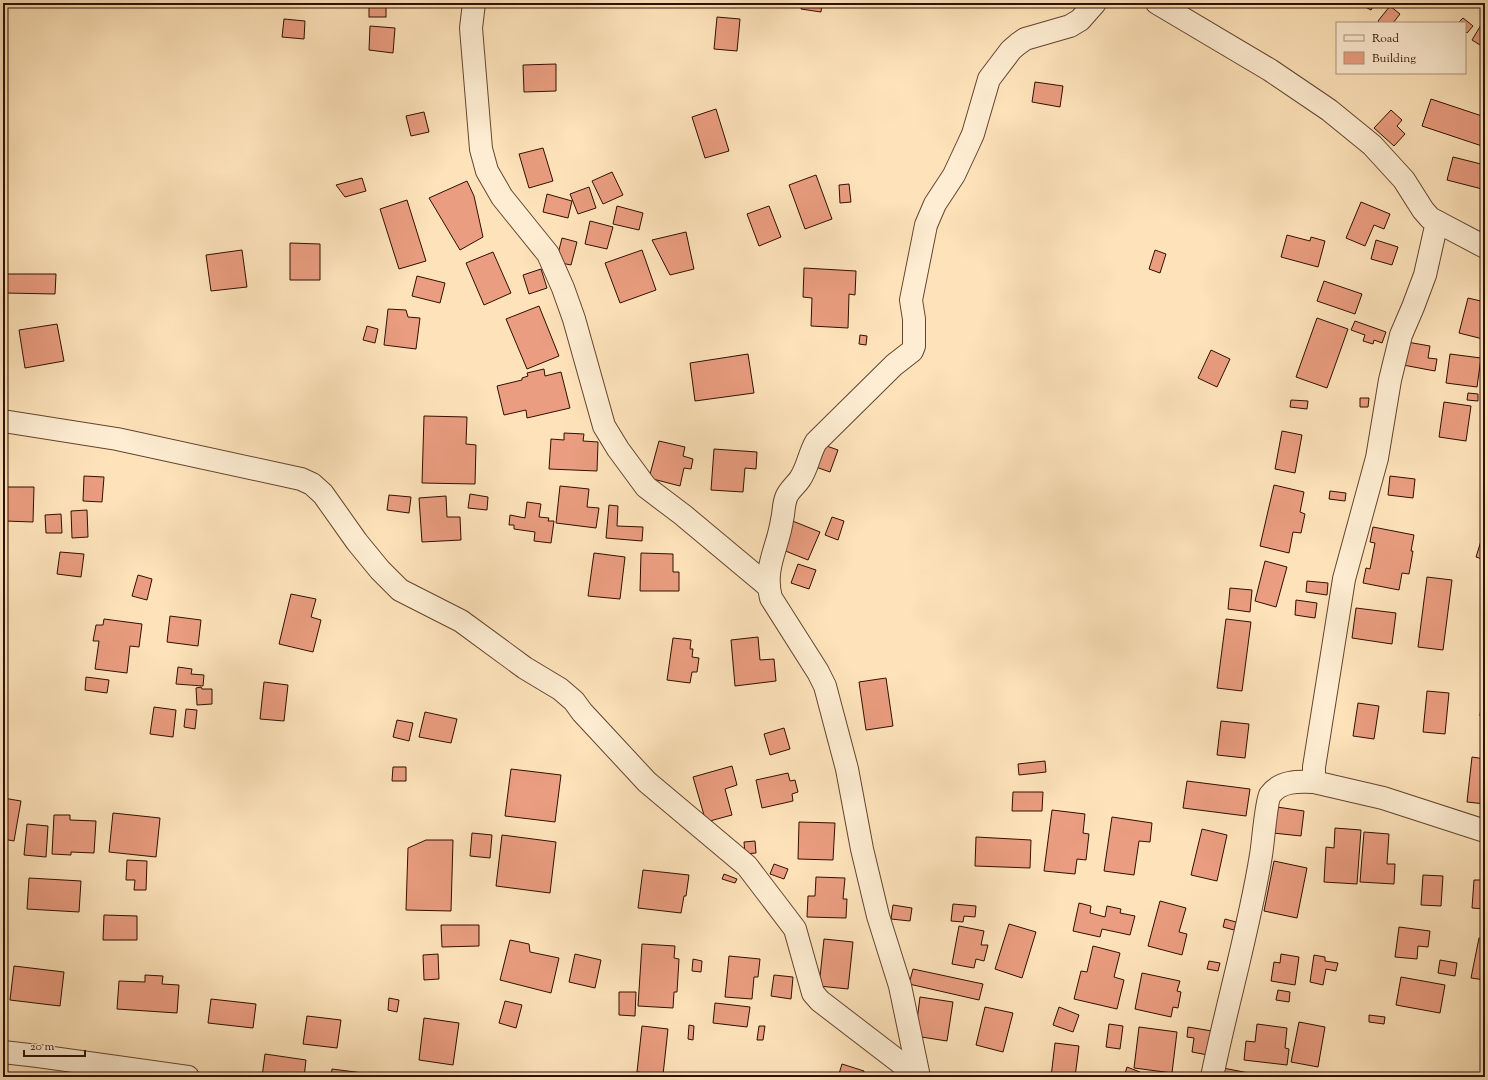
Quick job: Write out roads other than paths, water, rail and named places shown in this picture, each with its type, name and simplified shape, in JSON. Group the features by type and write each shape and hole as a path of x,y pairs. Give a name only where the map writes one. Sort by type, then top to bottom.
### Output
{"street":[{"path":"474,3 471,28 481,149 487,171 502,197 548,254 563,288 574,319 604,426 618,449 646,487 683,515 768,586"},
{"path":"919,1077 900,986 878,916 862,848 847,768 825,686 818,672 771,598 768,586 769,573 782,520 786,496 800,479 816,442 894,366 912,351 914,346 914,319 911,300 926,225 935,204 954,175 968,145 989,79 1011,50 1018,44 1025,39 1070,26 1080,20 1095,3"},
{"path":"1157,3 1270,70 1328,110 1372,145 1404,180 1423,210 1430,218 1485,247"},
{"path":"1314,782 1314,767 1344,579 1377,458 1390,380 1401,335 1424,275 1437,222"},
{"path":"3,421 117,439 301,479 312,484 323,494 357,542 380,570 400,590 461,621 525,668 560,689 574,701 582,712 647,782 747,866 795,929 813,992 828,1008 919,1077"},
{"path":"1212,1077 1249,917 1261,856 1269,797 1276,787 1288,783 1304,781 1314,782 1383,798 1485,831"},
{"path":"3,1052 188,1077"}]}
